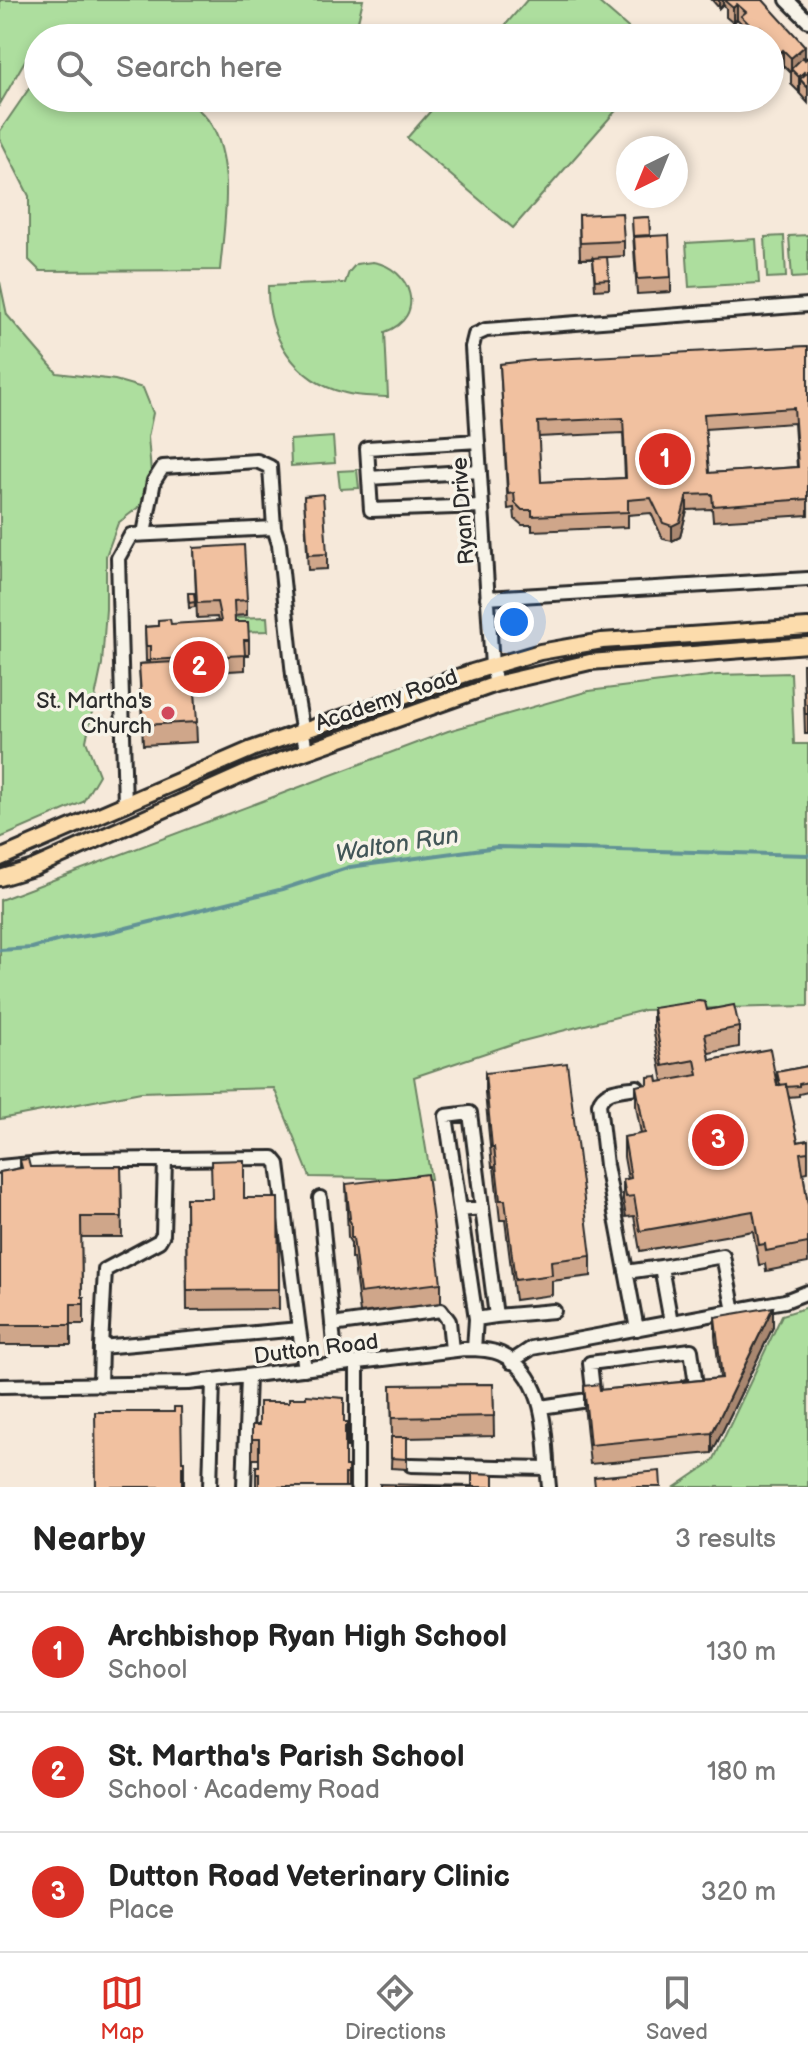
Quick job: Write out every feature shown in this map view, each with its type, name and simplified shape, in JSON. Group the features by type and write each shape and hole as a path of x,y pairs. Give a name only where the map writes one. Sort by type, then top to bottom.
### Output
{"main road":[{"name":"Academy Road","path":"0,858 252,749 540,652 602,641 808,627"},
{"name":"Academy Road","path":"0,878 33,868 251,771 496,684 590,662 808,645"},
{"path":"125,805 134,824"}],"street":[{"path":"787,0 808,21"},
{"name":"Ryan Drive","path":"496,684 487,598 472,347 475,335 486,330 808,305"},
{"path":"478,441 367,448 371,510 482,506"},
{"path":"144,534 154,481 163,467 257,461 270,467 274,528 279,544 301,732 306,751"},
{"path":"369,478 480,471"},
{"path":"125,805 118,558 131,535 274,528"},
{"path":"487,598 808,579"},
{"path":"637,1087 608,1092 599,1104 606,1165 637,1329"},
{"path":"474,1349 476,1319 446,1116 470,1113 496,1316"},
{"path":"0,1167 72,1160 273,1158 276,1161 305,1369"},
{"path":"100,1385 105,1270 162,1238 165,1159"},
{"path":"320,1198 336,1365"},
{"path":"460,1210 482,1208"},
{"path":"626,1272 723,1256 734,1311"},
{"path":"661,1267 671,1322"},
{"path":"411,1465 548,1476 541,1407 533,1383 511,1362 532,1348 785,1301 808,1292"},
{"path":"332,1325 441,1310 449,1321 452,1350"},
{"path":"476,1319 554,1311"},
{"path":"101,1347 299,1329"},
{"name":"Dutton Road","path":"0,1386 213,1380 452,1350 474,1349 501,1354 511,1362"},
{"path":"594,1399 590,1363 691,1350 696,1385 667,1389"},
{"path":"357,1363 357,1487"},
{"path":"244,1487 248,1377"},
{"path":"210,1487 213,1380"},
{"path":"541,1407 609,1397"}],"green space":[{"path":"0,0 363,0 357,24 24,24 24,62 0,104"},
{"path":"527,0 596,0 624,24 506,24"},
{"path":"24,96 24,112 201,112 214,129 225,167 226,210 220,270 40,271 29,260 29,196 0,139 0,131"},
{"path":"430,112 615,112 513,228 407,138"},
{"path":"808,235 808,277 792,278 789,236"},
{"path":"784,236 786,277 767,278 765,237"},
{"path":"756,239 759,283 689,287 686,243"},
{"path":"373,262 397,273 409,294 407,316 385,332 388,397 350,394 311,378 298,367 278,338 269,304 268,286 345,283 356,264"},
{"path":"0,282 7,315 57,373 115,380 143,388 153,413 148,437 153,496 118,523 106,556 102,664 86,741 99,775 83,802 0,838"},
{"path":"333,437 335,463 291,466 290,440"},
{"path":"357,470 359,488 340,489 338,471"},
{"path":"267,617 268,631 234,632 233,618"},
{"path":"791,673 794,744 808,744 808,1006 644,1010 515,1043 414,1077 431,1179 310,1177 274,1088 141,1092 0,1119 0,900 448,731 589,691 717,675"},
{"path":"808,1307 808,1487 675,1487 713,1461 782,1315"}],"building":[{"path":"763,0 805,46 791,58 784,51 784,24 749,24 741,16 746,12 737,4 733,8 726,2"},
{"path":"803,57 805,60 808,57 808,88 800,79 806,74 804,72 799,77 791,69"},
{"path":"622,213 624,241 580,243 579,215"},
{"path":"649,217 650,235 633,236 632,218"},
{"path":"669,235 671,277 637,279 634,237"},
{"path":"607,257 609,279 595,280 593,258"},
{"path":"808,346 808,499 713,506 712,494 687,495 680,522 672,526 663,523 651,498 628,500 628,512 532,516 532,510 522,510 515,503 514,493 508,494 500,364","holes":["794,408 798,467 709,473 704,414","623,418 626,478 541,482 538,422"]},
{"path":"323,494 327,554 308,555 304,496"},
{"path":"244,545 247,600 234,601 235,622 248,622 249,640 244,640 245,655 150,660 145,627 158,626 158,620 170,619 171,624 221,621 217,602 197,603 194,548"},
{"path":"188,593 194,593 195,602 189,603"},
{"name":"St. Martha's Church","path":"193,661 197,722 143,725 139,664"},
{"path":"803,664 808,664 808,714 805,714"},
{"path":"705,1002 707,1010 734,1005 739,1027 705,1034 710,1060 770,1049 777,1085 786,1084 798,1142 808,1140 808,1152 800,1153 808,1205 808,1243 766,1251 765,1244 759,1245 753,1211 640,1231 634,1196 626,1197 623,1180 631,1178 624,1137 645,1133 636,1086 648,1084 648,1077 657,1076 658,1082 698,1075 695,1060 663,1066 653,1008"},
{"path":"567,1063 591,1256 551,1261 552,1275 515,1280 505,1200 500,1200 492,1147 485,1073"},
{"path":"808,1066 808,1082 799,1086 780,1085 777,1072"},
{"path":"28,1159 30,1167 121,1166 122,1217 81,1217 84,1304 71,1304 71,1325 0,1325 0,1172 22,1168 20,1160"},
{"path":"244,1160 244,1198 278,1198 279,1289 187,1290 186,1198 212,1198 211,1161"},
{"path":"427,1174 441,1283 360,1293 346,1184"},
{"path":"773,1307 712,1433 590,1445 584,1386 599,1384 600,1390 722,1378 715,1317"},
{"path":"493,1384 494,1416 392,1418 391,1385"},
{"path":"306,1395 344,1398 344,1422 347,1422 345,1466 348,1466 345,1487 259,1487 256,1466 259,1466 259,1439 252,1439 252,1425 259,1425 259,1402 289,1402 289,1398 306,1398"},
{"path":"174,1407 181,1407 182,1487 96,1487 95,1412 174,1412"},
{"path":"391,1437 407,1437 407,1459 391,1458"},
{"path":"660,1471 661,1487 595,1487 594,1477"},
{"path":"472,1473 494,1474 494,1487 380,1487 380,1484 472,1486"}],"waterway":[{"name":"Walton Run","path":"0,950 32,948 110,932 283,889 350,867 497,847 808,855"}],"place":[{"name":"Archbishop Ryan High School","path":"665,459"},
{"name":"St. Martha's Parish School","path":"199,667"},
{"name":"St. Martha's Church","path":"168,713"},
{"name":"Dutton Road Veterinary Clinic","path":"718,1140"}]}
